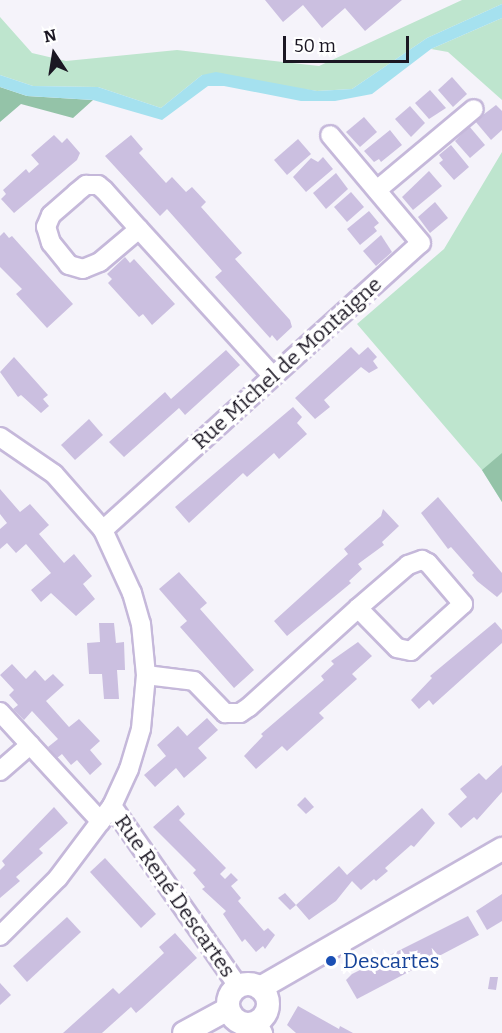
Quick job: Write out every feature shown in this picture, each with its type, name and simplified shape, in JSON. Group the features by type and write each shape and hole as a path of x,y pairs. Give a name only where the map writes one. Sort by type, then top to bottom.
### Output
{"street":[{"path":"377,190 474,109"},
{"name":"Rue Michel de Montaigne","path":"103,530 272,375 421,243 330,135"},
{"path":"140,229 100,262 83,269 69,265 51,243 46,227 51,215 92,184 104,190 140,229 272,375"},
{"path":"0,437 54,474 103,530 132,593 141,624 146,675 139,735 112,806 46,892 0,936"},
{"path":"146,675 194,681 225,713 240,713 358,608 408,565 422,560 436,570 463,604 411,651 397,648 358,608"},
{"path":"0,712 101,822"},
{"path":"0,771 30,745"},
{"name":"Rue René Descartes","path":"112,806 249,987"},
{"path":"249,987 268,1006 260,1028 239,1022 228,1009 229,996 502,849"},
{"path":"184,1033 228,1009"}],"green space":[{"path":"462,0 502,0 502,4 427,38 352,89 317,91 202,75 161,108 98,87 33,86 0,75 0,17 32,53 66,61 177,50 319,66"},
{"path":"502,18 502,100 448,52 431,49"},
{"path":"0,87 27,96 93,100 73,118 21,104 0,122"},
{"path":"502,152 502,502 482,470 357,324 444,249"},
{"path":"502,453 502,502 482,470"}],"water":[{"path":"502,4 502,18 431,49 372,94 335,101 301,101 224,86 208,86 162,120 93,100 27,96 0,87 0,75 33,86 98,87 161,108 202,75 216,72 317,91 352,89 427,38"}],"building":[{"path":"265,0 402,0 365,31 345,8 322,28 303,5 283,22"},
{"path":"452,77 467,94 453,107 438,90"},
{"path":"430,90 446,108 429,119 415,103"},
{"path":"496,105 502,111 502,130 491,140 475,121"},
{"path":"410,106 425,123 411,137 395,119"},
{"path":"364,117 377,132 360,147 346,132"},
{"path":"469,126 485,145 470,158 455,141"},
{"path":"390,130 402,145 381,162 379,159 374,162 364,151"},
{"path":"54,135 62,143 67,138 80,153 77,160 14,213 1,199 6,194 3,190 26,169 29,173 39,164 31,155"},
{"path":"131,135 143,149 139,153 166,183 172,177 186,192 192,187 206,202 201,207 242,253 235,259 290,320 292,327 277,341 272,335 270,338 215,277 222,271 167,209 160,216 105,156"},
{"path":"298,139 311,154 287,175 274,160"},
{"path":"451,145 469,167 454,180 439,163 443,160 439,155"},
{"path":"323,157 333,169 306,192 293,177 311,158 318,162"},
{"path":"429,171 442,186 413,210 402,197"},
{"path":"336,173 348,189 326,209 313,193"},
{"path":"351,192 364,207 347,222 334,207"},
{"path":"435,202 448,218 430,233 418,217"},
{"path":"369,211 379,223 374,227 377,231 360,245 347,229"},
{"path":"4,232 9,238 12,236 73,304 47,328 16,294 22,289 0,267 0,236"},
{"path":"381,235 392,252 376,266 363,251"},
{"path":"125,257 130,263 134,259 175,304 152,325 143,314 139,317 108,283 112,279 107,274"},
{"path":"351,347 359,355 368,347 377,357 373,361 378,368 369,373 361,367 324,400 330,407 315,419 295,398"},
{"path":"226,350 240,365 185,415 179,408 124,457 109,442 165,392 171,399"},
{"path":"14,357 48,395 43,399 49,406 41,413 21,395 18,397 0,372"},
{"path":"293,407 302,417 297,423 307,434 279,459 274,453 247,477 243,473 189,523 175,507"},
{"path":"89,419 103,435 75,460 61,445"},
{"path":"0,489 20,512 30,504 49,525 39,534 64,563 74,554 92,576 83,584 95,599 76,616 51,593 41,602 31,590 51,573 26,544 16,553 7,543 0,549 0,529 7,523 0,514"},
{"path":"438,497 502,573 502,592 497,597 477,581 472,575 474,573 451,547 448,549 421,513"},
{"path":"383,509 399,526 382,542 384,545 358,564 362,569 349,581 351,583 287,636 274,621 348,554 344,549 381,516"},
{"path":"179,572 207,603 200,609 254,670 234,688 180,627 187,621 159,589"},
{"path":"495,622 502,630 502,643 433,705 429,700 419,709 411,700 432,678 430,676"},
{"path":"99,623 114,623 116,643 124,642 125,670 117,670 119,699 104,699 102,674 89,674 87,643 100,642"},
{"path":"358,642 372,656 352,674 357,679 319,713 324,718 287,751 282,746 256,769 244,756 263,736 261,734 324,680 321,676 334,664 331,661"},
{"path":"12,664 26,679 35,670 45,681 53,674 64,685 46,701 69,727 79,719 100,741 90,750 102,764 90,775 77,760 71,765 62,754 57,758 48,747 58,739 32,711 24,720 13,709 18,705 9,695 14,690 0,675"},
{"path":"207,718 218,730 198,748 207,758 184,778 176,768 155,787 144,775 166,756 157,745 178,726 187,736"},
{"path":"502,765 502,792 477,820 474,817 461,828 448,814 467,797 460,789 479,773 486,780"},
{"path":"305,797 314,807 306,814 297,805"},
{"path":"178,805 185,814 179,820 226,868 220,874 225,879 231,873 238,880 231,886 241,898 238,901 264,931 268,928 275,935 265,949 263,946 256,952 245,939 242,942 223,914 226,911 202,889 205,887 193,873 196,870 153,827"},
{"path":"54,807 68,823 39,849 43,853 16,877 20,881 0,898 0,870 5,865 2,861"},
{"path":"422,808 435,823 414,847 411,845 385,868 388,871 361,890 352,881 336,901 309,920 296,905 339,866 347,875"},
{"path":"105,858 156,914 141,928 90,872"},
{"path":"285,893 296,905 290,910 278,898"},
{"path":"502,894 502,921 487,930 476,911"},
{"path":"468,916 479,935 357,999 346,980 352,974"},
{"path":"67,917 81,932 27,982 13,966"},
{"path":"175,933 197,958 142,1008 136,1013 131,1007 102,1033 63,1033 113,988 119,994 164,953 159,947"},
{"path":"490,977 498,977 496,990 488,989"},
{"path":"0,983 11,995 0,1005"},
{"path":"298,1006 339,1029 340,1026 353,1033 296,1033 287,1025"}],"place":[{"name":"Descartes","path":"331,961"}]}
